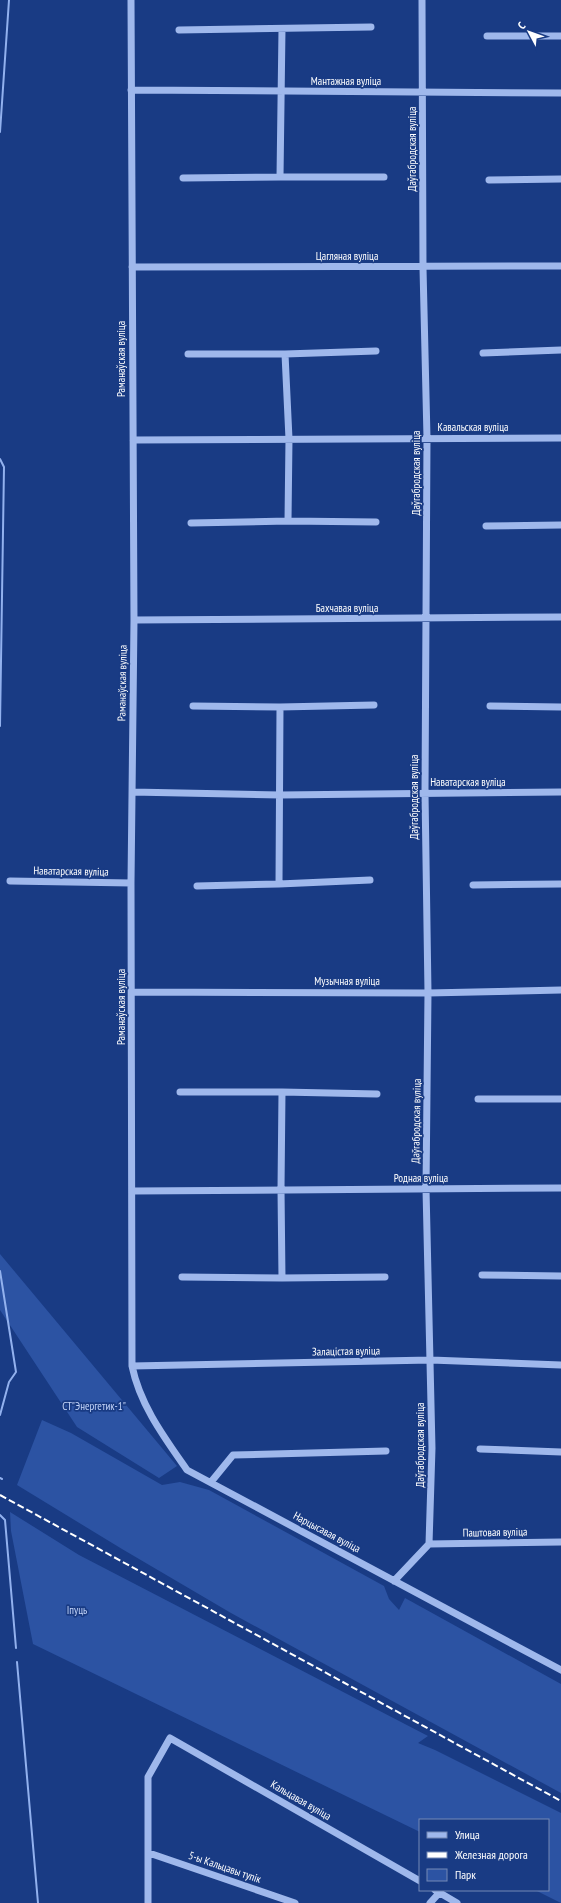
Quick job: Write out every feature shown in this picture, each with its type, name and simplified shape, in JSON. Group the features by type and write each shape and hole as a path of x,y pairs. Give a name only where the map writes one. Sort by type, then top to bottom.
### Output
{"street":[{"name":"Раманаўская вуліца","path":"131,0 134,620 131,883 133,1191 132,1366"},
{"name":"Даўгабродская вуліца","path":"422,0 423,268 427,438 425,793 428,993 426,1189 432,1448 429,1544"},
{"path":"179,30 371,27"},
{"path":"280,176 282,29"},
{"path":"487,36 561,36"},
{"name":"Мантажная вуліца","path":"131,90 561,93"},
{"path":"183,178 280,176 384,177"},
{"path":"489,180 561,179"},
{"name":"Цагляная вуліца","path":"132,267 423,268 561,266"},
{"path":"483,352 561,350"},
{"path":"188,354 286,354 376,351"},
{"path":"286,354 289,439 288,521"},
{"name":"Кавальская вуліца","path":"133,440 561,438"},
{"path":"191,524 288,521 376,522"},
{"path":"486,526 561,526"},
{"name":"Бахчавая вуліца","path":"134,620 561,617"},
{"path":"193,706 280,707 374,705"},
{"path":"490,706 561,707"},
{"path":"280,707 280,884"},
{"name":"Наватарская вуліца","path":"132,792 280,795 561,792"},
{"path":"197,886 370,880"},
{"name":"Наватарская вуліца","path":"10,881 131,883"},
{"path":"472,885 561,884"},
{"name":"Музычная вуліца","path":"132,992 428,993 561,990"},
{"path":"180,1092 377,1094"},
{"path":"282,1092 282,1278"},
{"path":"478,1099 561,1099"},
{"name":"Родная вуліца","path":"133,1191 561,1188"},
{"path":"482,1275 561,1276"},
{"path":"182,1277 385,1277"},
{"name":"Залацістая вуліца","path":"132,1366 431,1360 561,1365"},
{"name":"Нарцысавая вуліца","path":"132,1366 135,1383 154,1422 187,1470 561,1670"},
{"path":"480,1449 561,1452"},
{"path":"211,1482 233,1455 386,1451"},
{"name":"Паштовая вуліца","path":"429,1544 561,1540"},
{"path":"394,1581 429,1544"},
{"name":"Кальцавая вуліца","path":"149,1853 148,1777 170,1738 419,1880"},
{"path":"148,1903 149,1853"},
{"name":"5-ы Кальцавы тупік","path":"149,1853 295,1903"},
{"path":"430,1903 437,1891 457,1903"}],"green space":[{"name":"СТ\"Энергетик-1\"","path":"0,1254 177,1466 159,1478 77,1427 0,1310"},
{"path":"42,1420 71,1433 162,1485 180,1482 209,1490 384,1586 389,1599 399,1610 405,1598 561,1684 561,1793 231,1613 17,1485"},
{"name":"Іпуць","path":"10,1512 79,1555 428,1736 418,1743 561,1813 561,1903 537,1891 549,1891 549,1819 419,1819 419,1832 33,1644 11,1531"}],"waterway":[{"path":"0,132 9,0"},
{"path":"0,459 4,467 0,726"},
{"path":"0,1271 16,1372 9,1382 0,1415"},
{"path":"0,1515 5,1520 16,1648"},
{"path":"17,1662 38,1903"}],"railway":[{"path":"0,1495 561,1801"}]}
